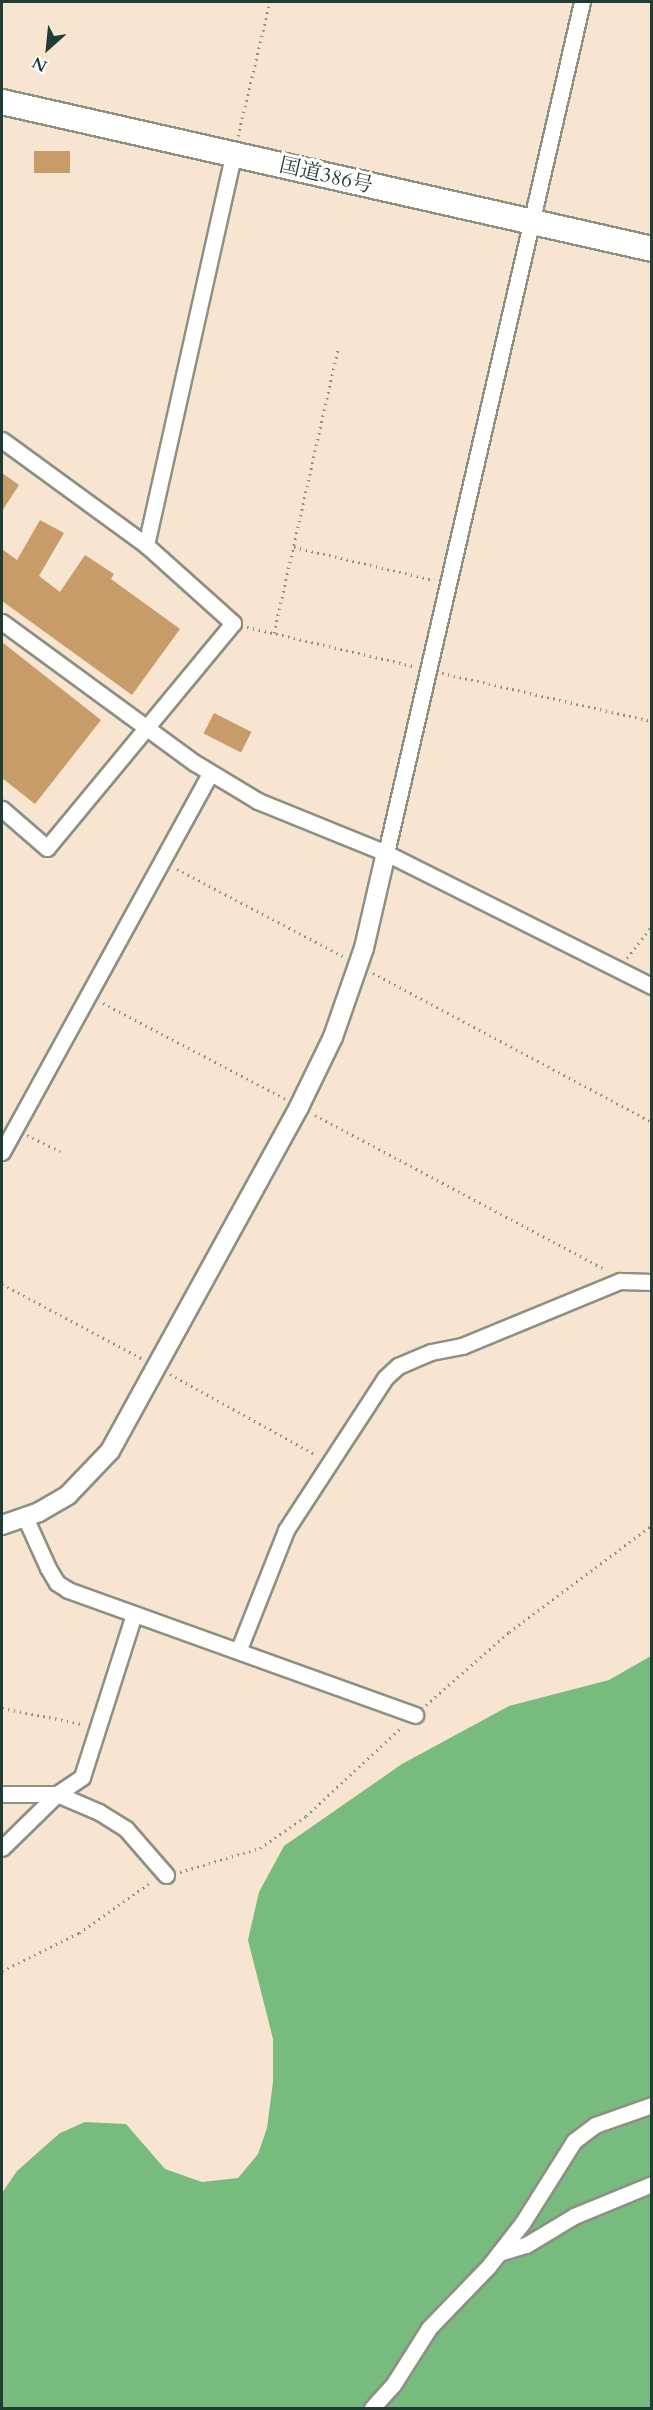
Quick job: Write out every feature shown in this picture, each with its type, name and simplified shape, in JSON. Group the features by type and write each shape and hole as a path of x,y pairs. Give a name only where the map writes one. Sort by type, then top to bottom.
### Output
{"highway":[{"name":"国道386号","path":"2,102 651,249"}],"street":[{"path":"2,1525 26,1517 68,1495 110,1451 299,1107 333,1037 359,965 386,853 582,2"},
{"path":"146,545 233,155"},
{"path":"2,440 146,545 233,623 47,848 2,809"},
{"path":"2,622 210,774 258,801 386,853 651,986"},
{"path":"2,1152 210,774"},
{"path":"239,1649 278,1546 385,1378 398,1366 431,1352 462,1346 620,1281 651,1282"},
{"path":"26,1517 57,1583 134,1614 239,1649 415,1715"},
{"path":"2,1848 57,1794 82,1777 134,1614"},
{"path":"2,1794 57,1794 99,1812 126,1829 166,1875"},
{"path":"372,2409 393,2385 429,2328 499,2253 523,2223 574,2141 595,2125 651,2105"},
{"path":"499,2253 526,2245 574,2216 651,2184"}],"path":[{"path":"233,155 270,2"},
{"path":"274,633 338,348"},
{"path":"294,547 448,583"},
{"path":"233,623 651,721"},
{"path":"161,861 651,1122"},
{"path":"620,970 651,926"},
{"path":"88,995 620,1281"},
{"path":"14,1128 60,1151"},
{"path":"2,1971 79,1933 141,1886 166,1875 203,1868 260,1848 306,1816 509,1632 651,1525"},
{"path":"2,1708 99,1727"}],"green space":[{"path":"651,1656 651,2408 2,2408 2,2193 17,2171 60,2133 85,2122 126,2124 165,2169 202,2182 238,2178 258,2154 267,2128 273,2082 273,2039 248,1940 259,1892 284,1846 402,1764 509,1706 609,1680"}],"building":[{"path":"34,151 70,151 70,173 34,173"},
{"path":"2,473 19,485 2,511"},
{"path":"40,520 64,533 39,576 60,592 85,555 114,574 111,579 180,629 132,695 2,601 2,549 17,560"},
{"path":"2,642 101,720 35,804 2,778"},
{"path":"214,713 251,732 241,753 204,733"}]}
